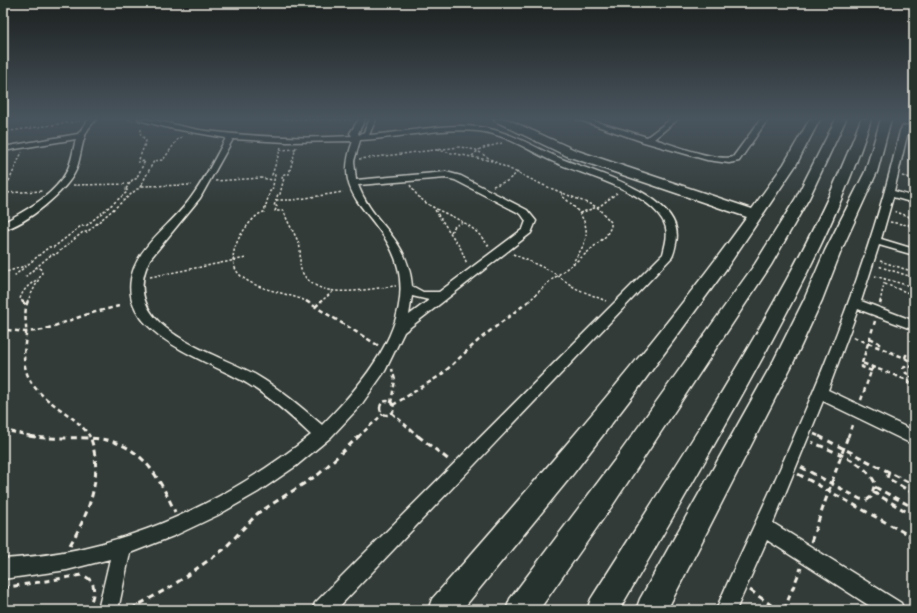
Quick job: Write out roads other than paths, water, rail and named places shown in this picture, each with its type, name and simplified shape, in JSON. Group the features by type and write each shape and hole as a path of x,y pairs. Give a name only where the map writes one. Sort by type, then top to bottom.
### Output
{"street":[{"path":"3,227 35,207 64,182 74,162 77,148"},
{"path":"224,148 195,198 147,256 140,270 136,284 138,299 144,312 154,325 168,337 254,381 288,405 322,435"},
{"path":"348,187 350,161 354,148"},
{"path":"322,610 668,255 674,236 672,227 660,209 650,201 626,188 555,160 530,148"},
{"path":"558,148 571,153 759,211"},
{"path":"577,148 759,211"},
{"path":"674,148 710,158 729,161 736,159 744,148"},
{"path":"443,610 564,466 627,387 759,211 799,150 814,148"},
{"path":"521,610 644,437 753,279 788,223 829,148"},
{"path":"602,610 763,339 813,245 844,180 857,148"},
{"path":"651,610 784,361 813,300 833,251 871,172 878,148"},
{"path":"726,610 790,465 854,303 890,193 901,148"},
{"path":"844,180 871,172"},
{"path":"348,187 439,174 452,176 524,212 531,221 527,231 398,330"},
{"path":"3,569 59,563 122,546 180,524 235,497 282,467 322,435 351,406 373,378 389,352 398,330 404,308 406,288 400,257 394,244 348,187"},
{"path":"890,193 914,200"},
{"path":"875,240 914,252"},
{"path":"406,288 417,294 433,297 441,296"},
{"path":"854,303 914,326"},
{"path":"820,392 914,438"},
{"path":"763,527 894,610"},
{"path":"108,610 122,546"}]}
